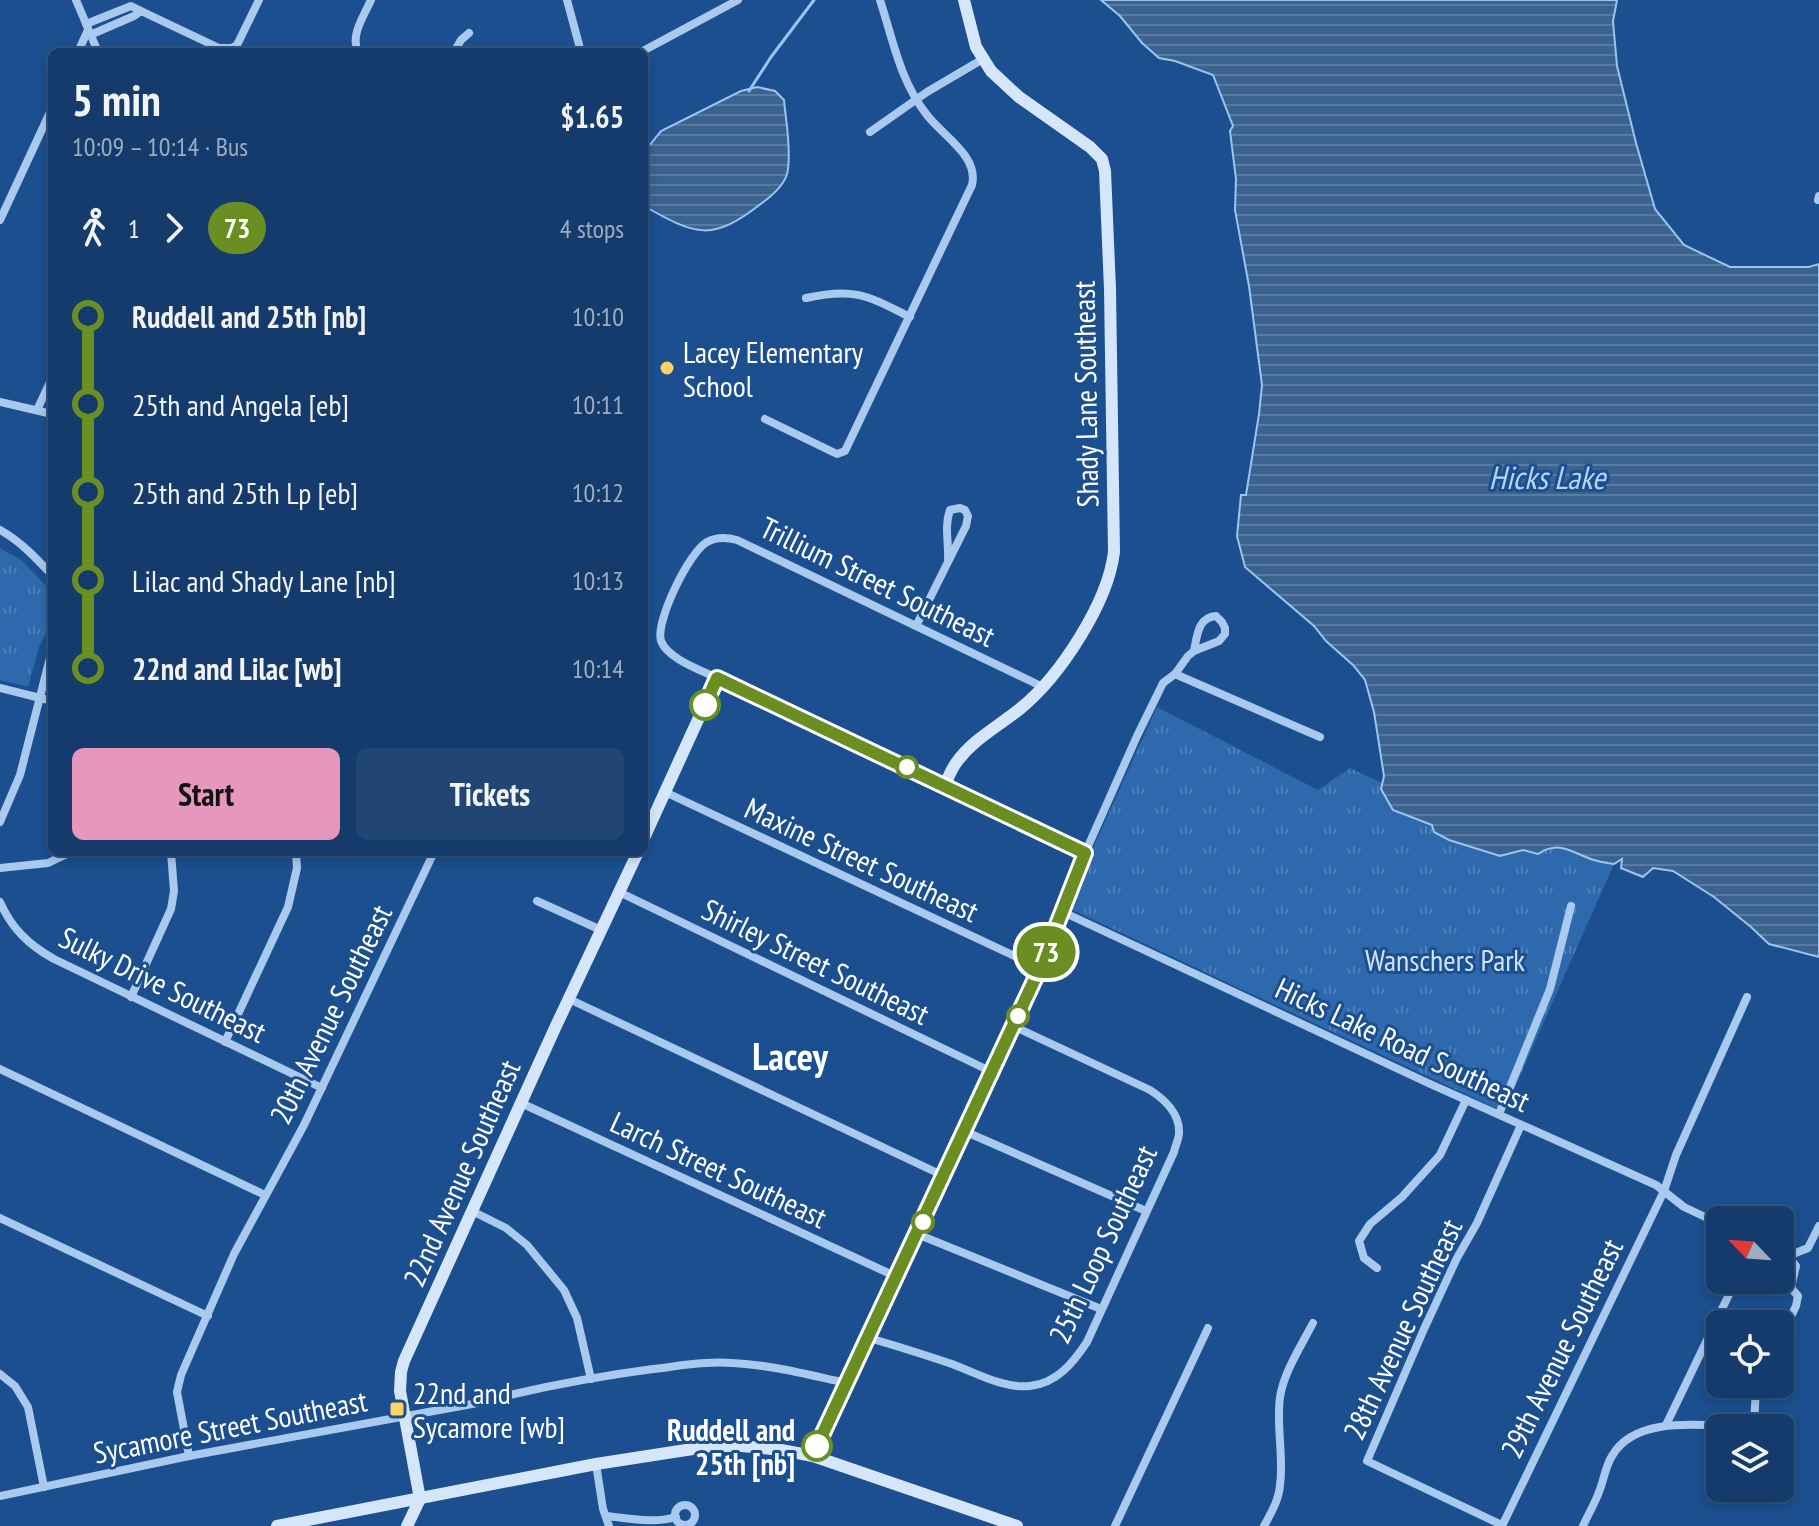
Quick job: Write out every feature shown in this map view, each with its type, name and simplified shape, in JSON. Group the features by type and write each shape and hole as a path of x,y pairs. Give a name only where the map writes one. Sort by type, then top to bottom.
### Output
{"street":[{"path":"76,0 96,48"},
{"path":"80,48 88,30 141,11 219,48 232,48 237,45 259,0"},
{"path":"356,48 355,35 371,0"},
{"path":"567,0 580,48"},
{"path":"648,48 738,0"},
{"path":"765,419 837,454 845,451 972,185 973,170 962,153 916,100 897,60 880,0"},
{"name":"Shady Lane Southeast","path":"945,785 956,764 977,740 1021,708 1063,662 1091,616 1108,578 1114,552 1110,289 1102,159 1004,84 983,59 974,39 964,0"},
{"path":"456,48 469,33"},
{"path":"870,132 983,59"},
{"path":"0,220 48,117"},
{"path":"806,298 836,292 858,294 910,317"},
{"path":"37,410 48,387"},
{"path":"0,402 48,413"},
{"path":"916,626 966,526 968,516 960,508 950,510 948,515 948,560"},
{"path":"0,530 11,536 48,571"},
{"name":"Trillium Street Southeast","path":"717,678 668,651 661,640 660,628 692,558 702,546 714,539 728,538 1043,687"},
{"path":"813,1456 1040,968 1085,853 1137,736 1163,683 1194,651 1201,623 1207,617 1216,616 1225,628 1222,638 1194,651"},
{"path":"0,822 20,775 48,666"},
{"path":"1175,674 1320,737"},
{"path":"648,829 717,678 1085,853"},
{"path":"0,688 48,700"},
{"name":"Maxine Street Southeast","path":"665,792 1040,968"},
{"path":"0,868 48,863 63,856"},
{"path":"131,997 171,909 174,891 171,856"},
{"path":"225,1042 288,907 297,868 296,856"},
{"name":"20th Avenue Southeast","path":"189,1456 177,1392 181,1375 234,1254 304,1125 432,856"},
{"name":"22nd Avenue Southeast","path":"420,1499 400,1391 404,1361 636,856"},
{"name":"Shirley Street Southeast","path":"619,892 992,1072"},
{"path":"537,901 601,930"},
{"name":"Sulky Drive Southeast","path":"0,902 13,926 38,950 322,1088"},
{"path":"1499,1114 1550,989 1571,906"},
{"name":"Hicks Lake Road Southeast","path":"1063,912 1656,1185 1684,1207 1706,1217"},
{"name":"29th Avenue Southeast","path":"1502,1526 1664,1191 1676,1155 1747,997"},
{"path":"569,999 944,1176"},
{"name":"25th Loop Southeast","path":"869,1338 1001,1383 1029,1386 1050,1380 1071,1366 1087,1342 1174,1152 1180,1130 1165,1100 1150,1090 1013,1026"},
{"path":"0,1069 265,1195"},
{"path":"1377,1268 1364,1258 1359,1241 1370,1224 1402,1197 1440,1155 1466,1100"},
{"name":"Larch Street Southeast","path":"521,1103 897,1277"},
{"name":"28th Avenue Southeast","path":"1502,1526 1367,1461 1457,1258 1477,1223 1521,1125"},
{"path":"964,1131 1146,1211"},
{"path":"472,1211 506,1228 527,1245 564,1290 577,1318 591,1379"},
{"path":"0,1218 208,1316"},
{"path":"1794,1252 1808,1248 1819,1226"},
{"path":"917,1234 1101,1309"},
{"path":"1794,1291 1798,1301 1794,1310"},
{"path":"1666,1425 1729,1294"},
{"path":"1264,1526 1281,1484 1280,1396 1291,1365 1313,1323"},
{"path":"1115,1526 1208,1328"},
{"name":"Sycamore Street Southeast","path":"0,1496 189,1456 591,1379 697,1364 731,1362 801,1372 847,1383"},
{"path":"0,1374 15,1386 28,1407 44,1487"},
{"path":"1583,1526 1607,1464 1618,1447 1632,1435 1666,1425 1751,1426 1755,1419 1754,1398"},
{"path":"281,1526 596,1464 712,1446 742,1446 813,1456 1017,1526"},
{"path":"596,1464 609,1526"},
{"path":"407,1526 420,1499"},
{"path":"606,1516 651,1520 676,1517"}],"green space":[{"path":"0,548 21,560 48,588 48,629 39,647 28,687 0,680"},
{"name":"Wanschers Park","path":"1157,707 1318,790 1350,768 1382,783 1381,789 1393,810 1500,856 1523,850 1538,854 1560,847 1614,864 1504,1112 1066,907"}],"water":[{"name":"Hicks Lake","path":"1101,0 1617,0 1613,21 1617,66 1655,209 1684,245 1730,267 1809,267 1819,264 1819,957 1769,944 1714,897 1673,871 1653,868 1643,877 1621,868 1622,859 1614,864 1560,848 1538,854 1523,850 1500,856 1449,840 1434,832 1432,825 1393,810 1381,789 1384,776 1374,712 1365,680 1314,626 1245,567 1237,536 1241,495 1246,495 1262,385 1235,210 1236,179 1230,131 1233,126 1213,75 1159,58"},
{"path":"757,87 775,91 784,100 789,143 788,169 775,192 745,216 717,229 691,229 648,208 648,147 661,131 741,91"}],"waterway":[{"path":"749,91 814,0"}],"bus line":[{"name":"73","path":"705,705 717,678 1085,853 1040,968 817,1446"}],"place":[{"name":"Lacey Elementary School","path":"667,368"},
{"name":"22nd and Sycamore [wb]","path":"397,1409"},
{"name":"Ruddell and 25th [nb]","path":"817,1446"}],"district":[{"name":"Lacey","path":"790,1055"}]}
